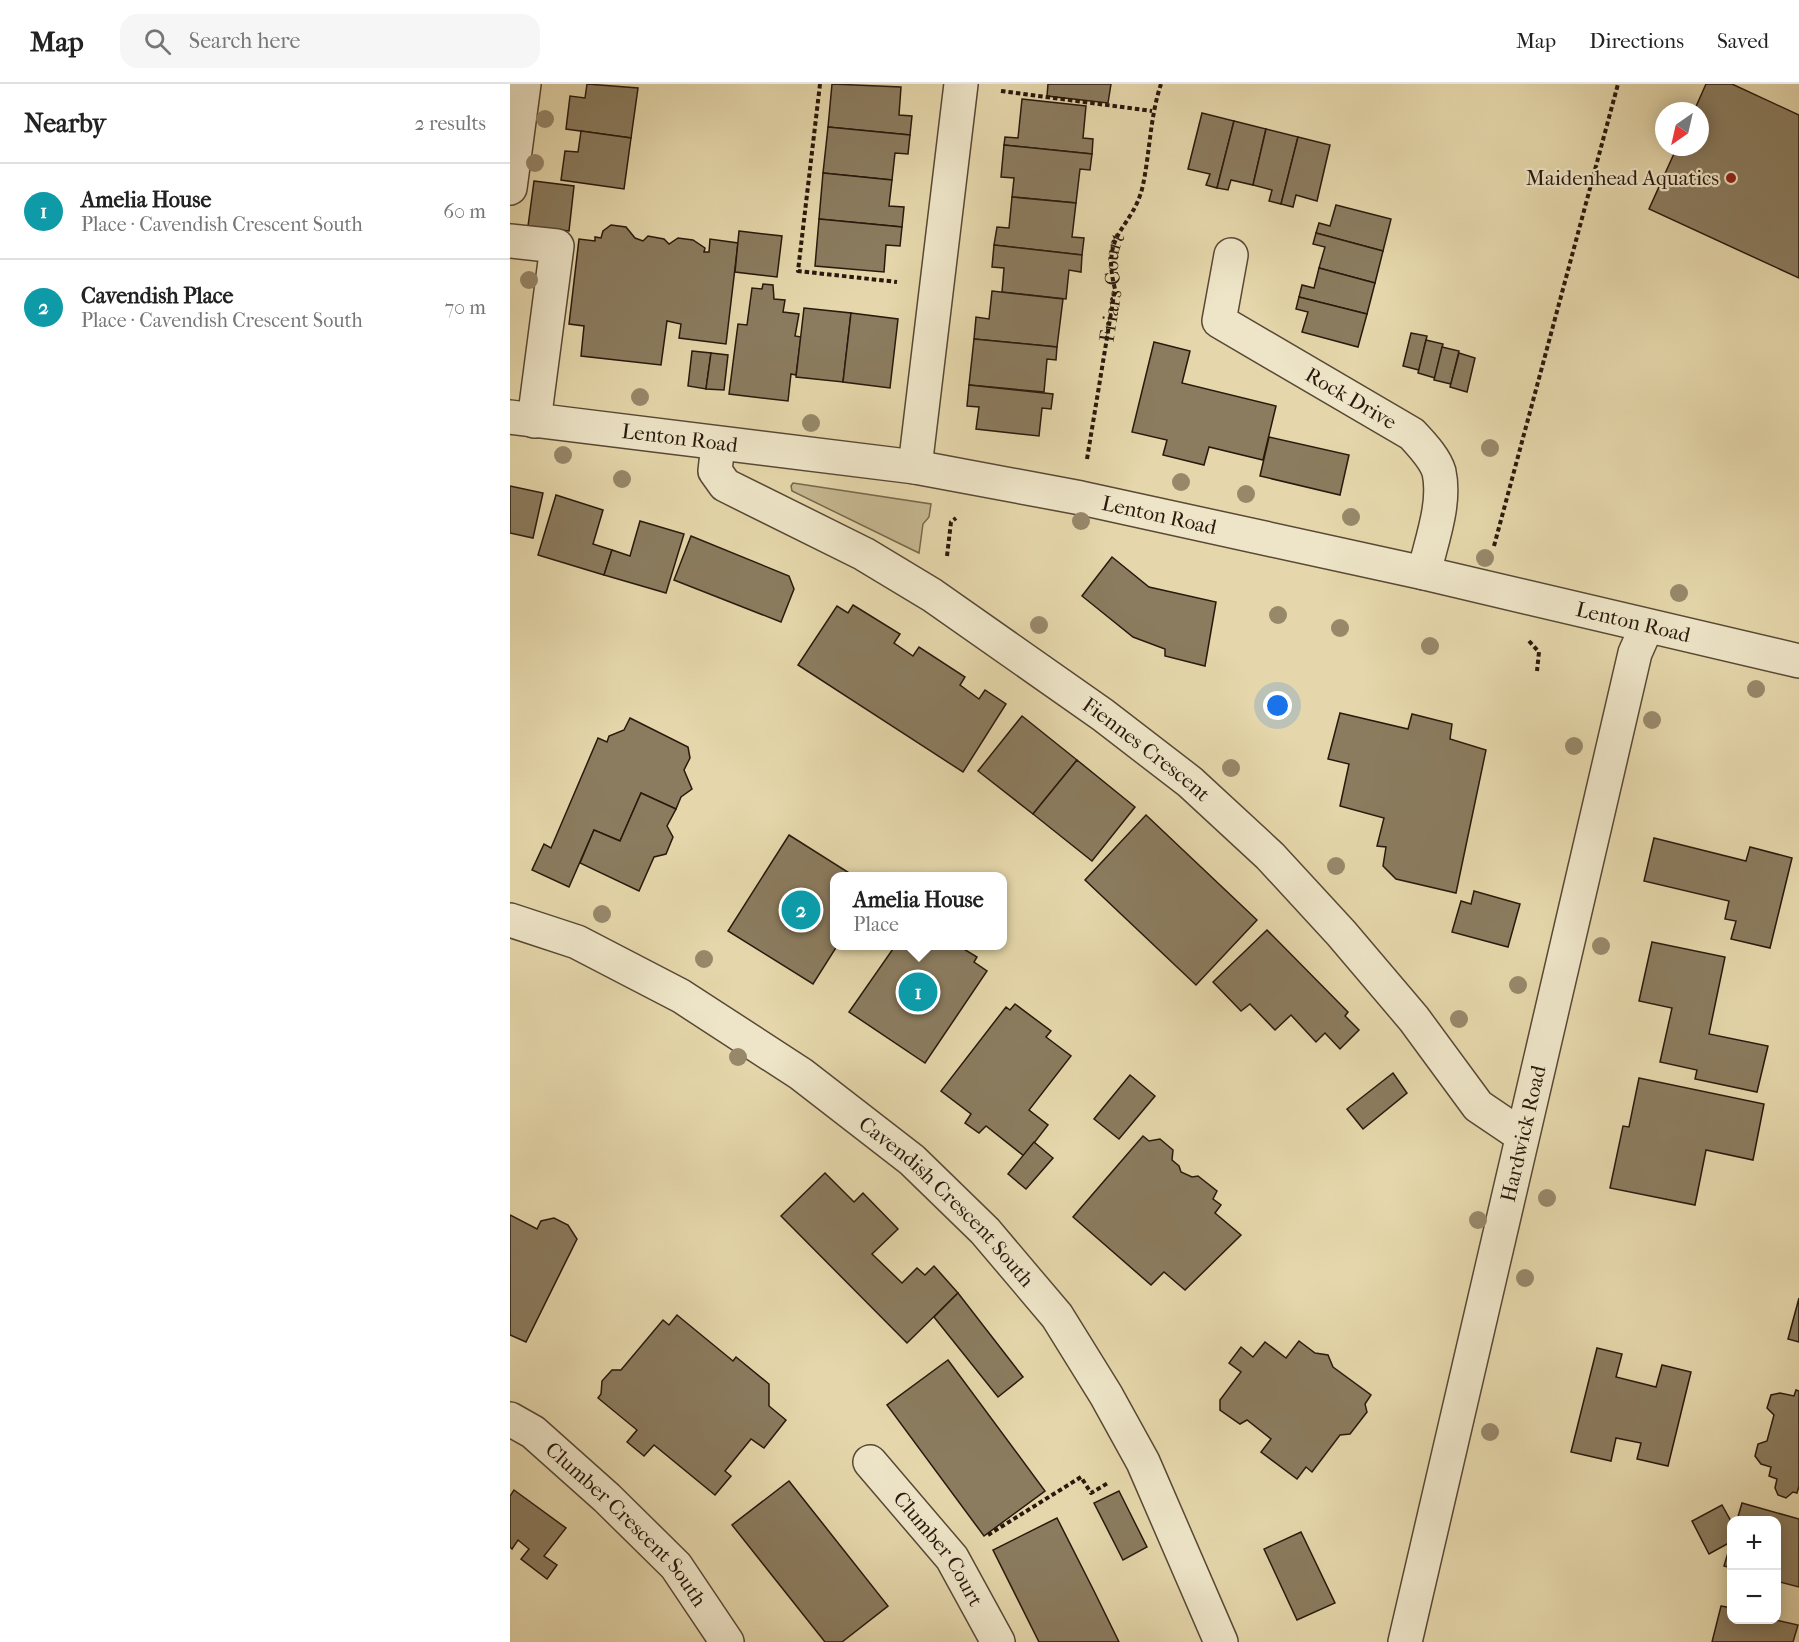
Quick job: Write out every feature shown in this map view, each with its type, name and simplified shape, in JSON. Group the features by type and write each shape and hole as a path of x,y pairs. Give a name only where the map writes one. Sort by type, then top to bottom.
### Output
{"street":[{"path":"510,188 524,84"},
{"path":"915,467 961,85"},
{"path":"510,241 557,246 522,419"},
{"name":"Rock Drive","path":"1231,255 1219,321 1412,434 1426,449 1439,471 1439,510 1424,573"},
{"name":"Lenton Road","path":"522,419 915,467 1081,498 1424,573 1799,662"},
{"name":"Fiennes Crescent","path":"718,444 715,471 726,485 864,554 932,596 1103,715 1190,782 1270,856 1414,1019 1478,1106 1521,1136"},
{"name":"Hardwick Road","path":"1405,1642 1635,653 1647,626"},
{"name":"Cavendish Crescent South","path":"510,920 577,942 681,996 801,1074 912,1160 985,1231 1057,1316 1106,1395 1143,1462 1221,1642"},
{"name":"Clumber Crescent South","path":"510,1419 532,1432 607,1498 676,1566 727,1642"},
{"name":"Clumber Court","path":"870,1462 952,1558 998,1642"}],"path":[{"path":"820,84 798,271 936,288"},
{"name":"Friars Court","path":"1081,498 1115,289 1109,267 1115,238 1143,186 1152,111 1161,84"},
{"path":"1488,589 1496,531 1618,84"},
{"path":"961,85 1152,111"},
{"path":"932,596 945,570 951,522 960,514"},
{"path":"1526,638 1539,652 1537,671"},
{"path":"952,1558 1081,1477 1091,1493 1113,1480"}],"shaded area":[{"path":"793,483 931,504 929,517 923,524 919,553 792,491"}],"building":[{"path":"587,84 638,88 631,138 566,129 570,96 585,98"},
{"path":"832,84 901,87 899,115 912,116 910,135 828,127"},
{"path":"1048,84 1111,84 1108,103 1047,96"},
{"name":"Maidenhead Aquatics","path":"1706,84 1732,84 1799,115 1799,278 1649,209 1673,156 1709,156 1709,102 1698,102"},
{"path":"1022,99 1086,106 1083,138 1093,139 1092,154 1004,145 1005,137 1018,138"},
{"path":"1202,113 1234,121 1217,188 1206,185 1210,174 1188,169"},
{"path":"1234,121 1266,129 1253,185 1231,180 1228,190 1217,188"},
{"path":"828,127 910,135 908,154 895,153 892,180 823,173"},
{"path":"1266,129 1298,137 1281,204 1269,201 1272,190 1253,185"},
{"path":"581,131 631,138 624,189 561,180 565,151 578,152"},
{"path":"1298,137 1330,145 1317,201 1296,195 1293,207 1281,204"},
{"path":"1004,145 1092,154 1090,170 1080,169 1076,203 1012,197 1014,178 1001,177"},
{"path":"823,173 892,180 889,206 904,207 902,227 819,219"},
{"path":"534,181 574,186 569,231 528,226"},
{"path":"1012,197 1076,203 1072,237 1084,238 1082,255 994,245 997,227 1009,228"},
{"path":"1336,205 1391,219 1383,251 1316,233 1319,223 1330,226"},
{"path":"819,219 902,227 900,246 886,245 884,272 815,266"},
{"path":"611,225 626,227 635,238 643,241 648,236 664,239 669,244 678,238 693,240 705,248 704,252 709,252 710,239 738,243 726,344 679,338 681,324 667,321 661,365 581,356 584,326 569,324 579,239 595,241 595,237 601,238 603,231"},
{"path":"739,231 782,236 777,277 735,272"},
{"path":"1316,233 1383,251 1375,283 1319,268 1325,247 1313,244"},
{"path":"994,245 1082,255 1081,272 1069,270 1066,299 1002,292 1004,268 992,267"},
{"path":"1319,268 1375,283 1367,314 1299,297 1302,285 1314,288"},
{"path":"763,284 773,285 774,299 785,300 783,312 799,314 795,336 801,337 796,375 791,374 788,401 729,394 738,324 747,325 752,288 762,289"},
{"path":"992,291 1063,299 1057,347 974,339 976,317 989,319"},
{"path":"1299,297 1367,314 1358,347 1302,332 1308,312 1296,309"},
{"path":"804,308 851,313 843,382 796,377"},
{"path":"851,313 898,319 890,388 843,382"},
{"path":"1411,333 1427,336 1419,370 1403,366"},
{"path":"974,339 1057,347 1056,360 1047,359 1044,392 969,385"},
{"path":"1426,340 1443,344 1435,378 1418,373"},
{"path":"1154,342 1190,351 1182,383 1276,406 1263,460 1209,447 1204,465 1163,455 1167,440 1132,432"},
{"path":"1442,347 1459,351 1451,384 1434,380"},
{"path":"692,351 711,353 706,389 688,386"},
{"path":"711,353 728,355 724,390 706,389"},
{"path":"1459,353 1475,358 1467,392 1450,387"},
{"path":"969,385 1053,394 1051,409 1042,408 1039,436 976,429 979,407 967,406"},
{"path":"1269,437 1349,455 1340,495 1260,476"},
{"path":"510,486 543,493 533,538 510,533"},
{"path":"556,495 603,510 593,544 612,550 604,575 538,555"},
{"path":"640,521 684,534 666,593 604,575 612,550 630,556"},
{"path":"691,536 789,576 794,589 781,622 674,580"},
{"path":"1112,557 1149,587 1216,602 1205,666 1165,656 1165,649 1133,637 1082,596"},
{"path":"853,605 900,634 894,643 913,656 919,647 965,677 960,685 979,699 985,690 1006,704 963,772 798,665 837,606 848,613"},
{"path":"1340,713 1408,729 1412,714 1452,724 1450,739 1486,750 1456,893 1396,879 1383,866 1386,847 1377,846 1384,818 1340,806 1349,764 1328,759"},
{"path":"1022,716 1077,760 1033,814 978,771"},
{"path":"630,718 688,747 690,758 684,770 692,789 681,797 676,809 641,793 620,841 594,830 569,887 532,870 544,844 551,848 598,738 607,742 609,736 624,730"},
{"path":"1077,760 1135,807 1092,861 1033,814"},
{"path":"641,793 676,809 667,826 673,837 666,854 654,857 639,891 580,863 594,830 620,841"},
{"path":"1146,815 1257,920 1196,985 1085,880"},
{"path":"789,835 848,872 830,872 830,950 834,950 813,984 728,931"},
{"path":"1654,838 1746,861 1750,847 1792,858 1770,948 1731,939 1736,921 1725,919 1729,901 1644,881"},
{"path":"1474,891 1520,904 1508,947 1452,932 1461,901 1471,904"},
{"path":"1267,930 1348,1012 1345,1016 1359,1030 1340,1049 1325,1033 1316,1042 1291,1015 1275,1030 1250,1004 1241,1011 1213,982"},
{"path":"1652,942 1725,957 1709,1034 1768,1046 1757,1092 1695,1079 1697,1070 1660,1062 1672,1008 1639,1001"},
{"path":"892,950 966,950 977,957 974,962 987,971 925,1063 849,1012"},
{"path":"1015,1004 1051,1031 1046,1037 1071,1056 1029,1110 1048,1125 1024,1156 986,1126 979,1133 965,1123 971,1114 941,1091 1006,1007 1010,1010"},
{"path":"1393,1073 1407,1093 1363,1129 1347,1109"},
{"path":"1130,1075 1155,1096 1119,1139 1094,1119"},
{"path":"1639,1078 1764,1104 1753,1160 1706,1150 1695,1205 1610,1188 1623,1126 1629,1127"},
{"path":"1143,1136 1149,1141 1160,1139 1173,1150 1172,1160 1179,1166 1181,1172 1192,1177 1198,1176 1217,1191 1213,1199 1221,1205 1215,1213 1241,1235 1185,1290 1164,1272 1151,1285 1073,1217"},
{"path":"1034,1142 1053,1158 1026,1189 1008,1174"},
{"path":"825,1173 854,1202 863,1193 898,1229 872,1254 902,1283 917,1268 925,1275 934,1266 958,1293 907,1343 781,1216"},
{"path":"510,1215 537,1229 541,1221 554,1218 568,1225 577,1239 526,1342 510,1335"},
{"path":"958,1293 1023,1377 998,1397 934,1317"},
{"path":"1799,1298 1799,1342 1788,1339"},
{"path":"677,1315 733,1361 736,1357 769,1384 769,1406 786,1420 764,1448 751,1439 725,1471 731,1476 715,1495 654,1445 644,1456 627,1442 637,1430 598,1398 601,1394 602,1381 612,1370 621,1370 663,1320 669,1325"},
{"path":"1299,1341 1315,1353 1328,1355 1333,1367 1371,1395 1365,1404 1367,1412 1350,1434 1340,1435 1312,1472 1306,1467 1297,1479 1261,1452 1271,1439 1247,1420 1240,1424 1220,1410 1220,1400 1241,1372 1229,1363 1241,1347 1253,1357 1265,1342 1286,1358"},
{"path":"1597,1348 1622,1354 1616,1377 1656,1387 1662,1365 1691,1372 1668,1466 1637,1459 1641,1443 1616,1438 1611,1461 1571,1452"},
{"path":"948,1360 1045,1491 984,1536 887,1405"},
{"path":"1796,1390 1799,1391 1799,1486 1797,1493 1793,1492 1786,1498 1778,1495 1775,1488 1777,1479 1769,1476 1771,1467 1761,1464 1755,1456 1758,1444 1767,1441 1774,1415 1767,1408 1771,1395 1780,1393 1794,1396"},
{"path":"789,1481 888,1606 842,1642 825,1642 732,1525"},
{"path":"514,1490 566,1528 544,1556 557,1565 547,1579 521,1559 529,1549 518,1540 512,1549 510,1547 510,1496"},
{"path":"1119,1491 1147,1547 1123,1560 1094,1503"},
{"path":"1742,1503 1799,1519 1799,1587 1781,1582 1781,1516 1738,1516"},
{"path":"1722,1505 1728,1516 1727,1544 1709,1554 1692,1521"},
{"path":"1057,1518 1119,1642 1039,1642 993,1550"},
{"path":"1301,1532 1335,1603 1297,1620 1264,1549"},
{"path":"1721,1606 1727,1607 1727,1624 1781,1624 1781,1621 1798,1625 1793,1642 1712,1642"}],"place":[{"name":"Maidenhead Aquatics","path":"1731,178"},
{"name":"Cavendish Place","path":"801,910"},
{"name":"Amelia House","path":"918,992"}]}
